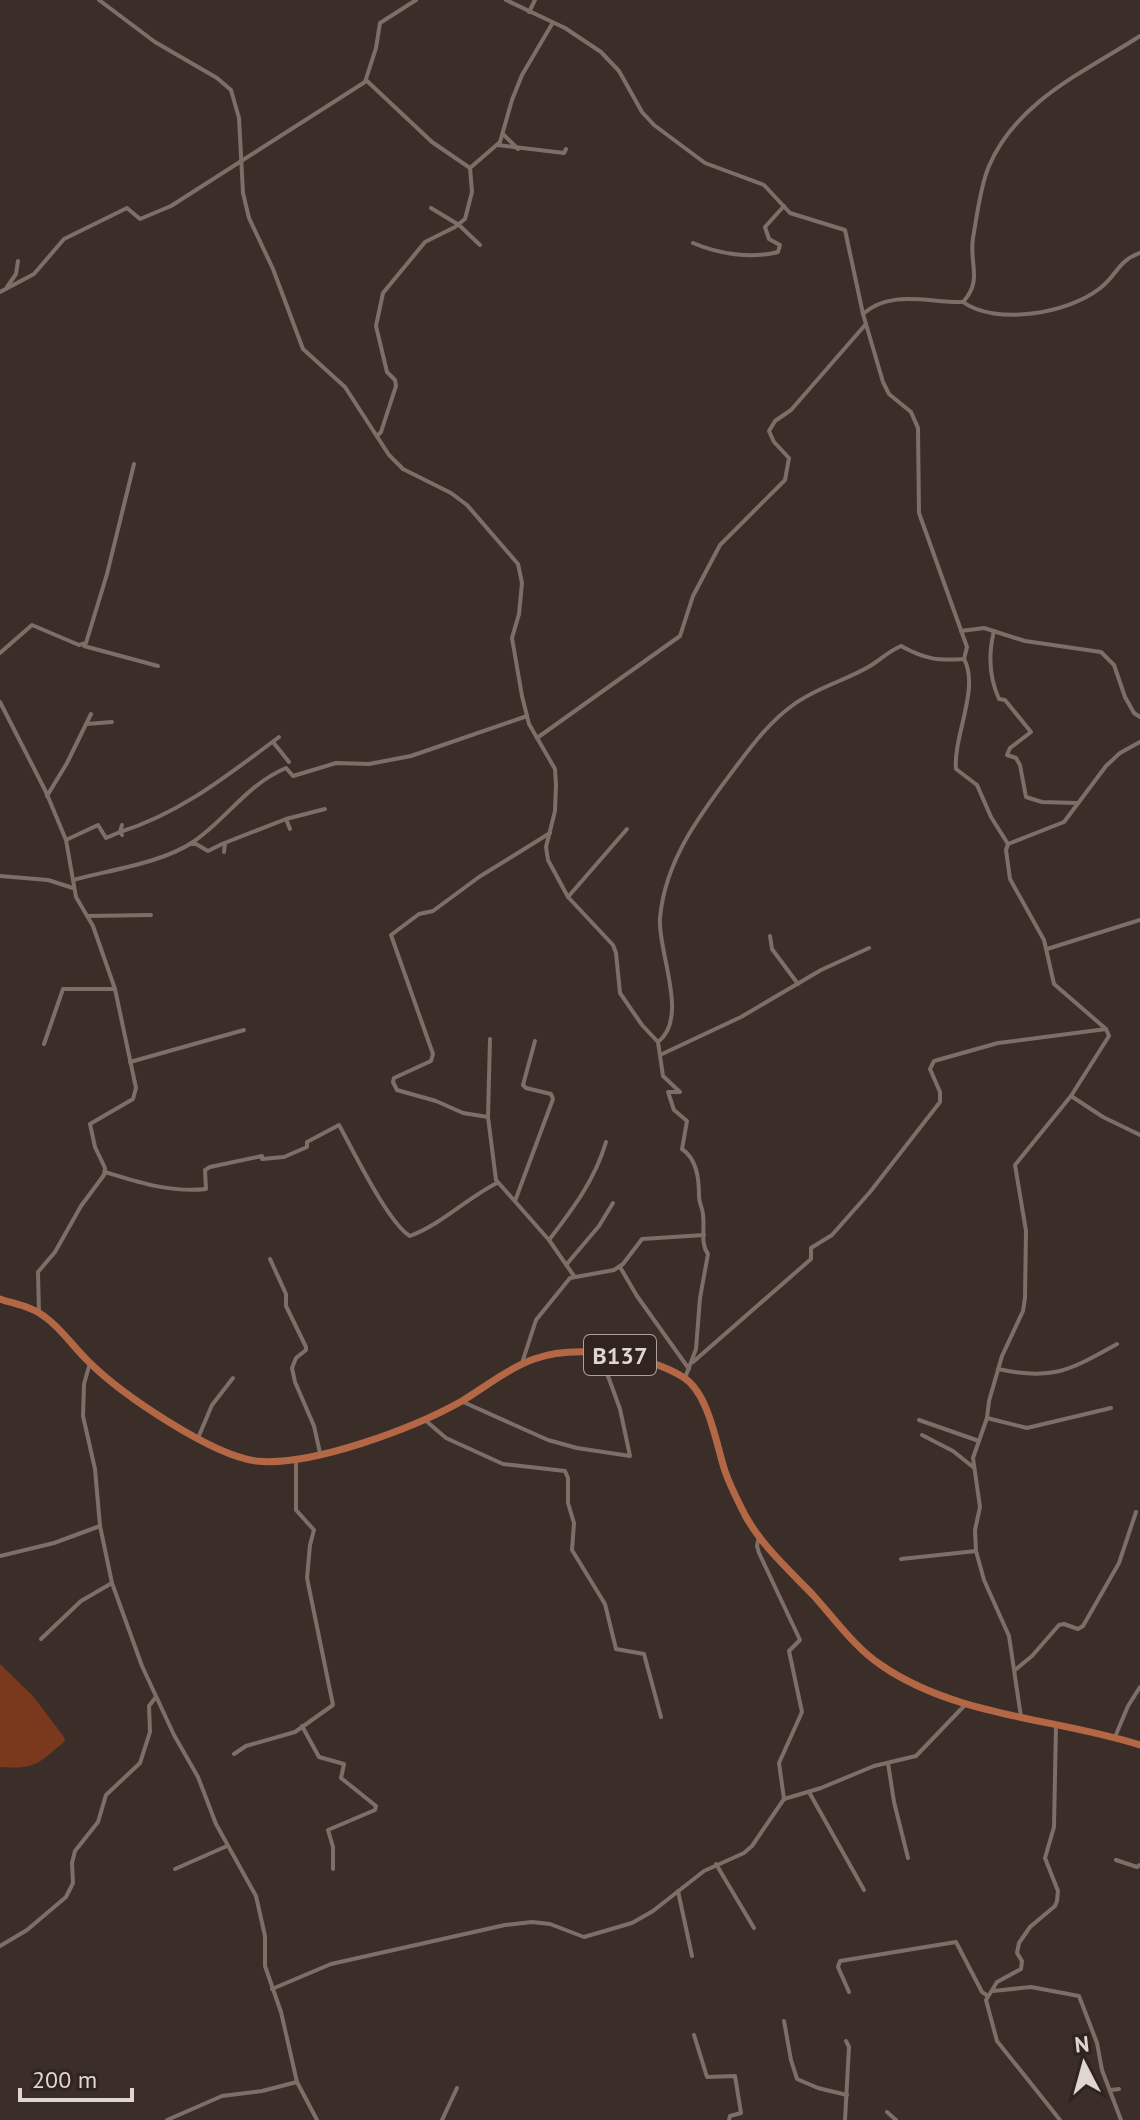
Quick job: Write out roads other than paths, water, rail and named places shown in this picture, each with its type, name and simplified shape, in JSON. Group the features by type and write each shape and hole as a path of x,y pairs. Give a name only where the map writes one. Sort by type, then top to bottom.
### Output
{"main road":[{"name":"B137","path":"0,1299 39,1313 90,1363 198,1438 257,1461 296,1459 385,1436 461,1401 522,1364 559,1352 598,1352 632,1359 685,1378 705,1406 728,1480 747,1520 879,1664 966,1703 1140,1745"}],"street":[{"path":"99,0 155,42 217,78 231,90 239,118 243,193 249,218 273,269 303,349 345,387 403,469 451,493 467,505 518,564 522,583 519,614 512,638 527,716 555,769 557,795 546,847 548,860 568,897 613,945 621,997 658,1042 663,1076 680,1092 668,1092 674,1110 687,1121 682,1149 690,1154 697,1173 704,1248 708,1254 700,1298 699,1337 685,1378"},
{"path":"0,292 34,274 64,239 127,208 140,219 171,206 366,80 380,23 416,0"},
{"path":"506,0 565,28 601,52 619,71 642,112 705,163 764,185 790,213 845,230 863,314 883,382 889,394 911,412 918,428 919,513 967,647 964,659 967,664 967,698 956,769 977,785 991,817 1008,844"},
{"path":"529,12 535,0"},
{"path":"470,168 497,145 522,75 552,24"},
{"path":"963,302 973,290 975,282 973,242 988,166 1014,126 1041,98 1140,36"},
{"path":"366,80 432,142 470,168"},
{"path":"503,134 518,149"},
{"path":"497,145 564,153 566,149"},
{"path":"377,436 396,386 395,380 387,372 376,326 383,293 425,242 459,225 468,213 471,204 470,168"},
{"path":"693,243 729,253 765,255 778,252 780,245 769,239 765,227 784,206"},
{"path":"431,208 459,225 480,245"},
{"path":"863,314 873,305 898,299 963,302 972,308 1001,315 1020,315 1090,296 1112,278 1127,258 1140,253"},
{"path":"6,289 16,274 18,261"},
{"path":"537,738 680,636 693,596 720,545 785,480 789,458 774,442 769,431 866,324"},
{"path":"82,646 86,643 107,574 134,464"},
{"path":"0,653 32,625 82,646 158,666"},
{"path":"961,631 984,628 1025,641 1101,652 1114,665 1125,697 1140,717"},
{"path":"994,631 992,684 999,699 1005,700 1031,732 1010,748 1007,755 1016,758 1020,765 1026,797 1042,802 1077,803"},
{"path":"658,1042 667,1030 672,1008 659,920 671,869 689,830 761,734 794,704 868,667 901,646 923,658 964,659"},
{"path":"0,702 66,840 73,888 115,989 136,1088 135,1097 90,1124 92,1139 105,1172"},
{"path":"47,796 92,716 101,723"},
{"path":"73,880 150,860 188,844 247,790 286,768 293,776 336,763 388,761 527,716"},
{"path":"87,724 112,722"},
{"path":"66,840 98,825 106,838 121,834 186,805 279,737"},
{"path":"273,742 289,762"},
{"path":"1008,844 1064,822 1112,760 1140,742"},
{"path":"188,844 196,844 208,851 286,819 325,809"},
{"path":"286,819 290,829"},
{"path":"121,834 122,825"},
{"path":"568,897 627,829"},
{"path":"488,1117 463,1113 436,1101 397,1090 394,1086 394,1078 431,1061 433,1054 391,935 419,914 433,911 479,877 550,833"},
{"path":"224,852 225,843"},
{"path":"1008,844 1010,879 1044,940 1054,984 1106,1029 1107,1039 1071,1096 1014,1168 1025,1218 1026,1288 1023,1311 1006,1343 987,1418 973,1458 980,1507 975,1530 976,1551 984,1580 1009,1636 1021,1717"},
{"path":"0,876 48,880 73,888"},
{"path":"87,916 151,915"},
{"path":"1047,949 1140,920"},
{"path":"770,936 772,949 798,984"},
{"path":"660,1055 741,1017 869,948"},
{"path":"44,1044 63,989 115,989"},
{"path":"690,1366 811,1259 811,1248 832,1235 882,1178 940,1102 940,1092 930,1069 934,1061 998,1043 1106,1029"},
{"path":"130,1062 244,1030"},
{"path":"490,1039 488,1117 497,1183 549,1240 574,1276"},
{"path":"515,1201 553,1099 551,1094 523,1085 535,1041"},
{"path":"1071,1096 1103,1117 1140,1135"},
{"path":"105,1172 173,1189 206,1189 205,1170 210,1167 254,1156 262,1156 262,1159 284,1157 307,1147 307,1142 336,1124 400,1228 410,1236 460,1207 472,1195 497,1183"},
{"path":"549,1240 588,1187 606,1142"},
{"path":"39,1313 38,1272 55,1252 105,1172"},
{"path":"566,1265 599,1226 613,1203"},
{"path":"522,1364 536,1320 552,1297 574,1276 605,1273 620,1267 640,1239 704,1235"},
{"path":"270,1259 286,1294 286,1306 306,1347 293,1361 292,1368 314,1426 320,1453"},
{"path":"620,1267 637,1296 690,1366"},
{"path":"998,1369 1027,1375 1060,1372 1081,1365 1117,1344"},
{"path":"461,1401 548,1440 630,1456 620,1409 607,1368 598,1352"},
{"path":"90,1363 82,1405 112,1583 142,1666 198,1777 227,1846 256,1896 265,1936 265,1966 281,2012 297,2082 317,2120"},
{"path":"198,1438 212,1405 233,1378"},
{"path":"987,1418 1028,1428 1111,1408"},
{"path":"424,1419 446,1438 503,1464 565,1471 568,1503 574,1523 572,1550 605,1604 616,1649 644,1654 661,1717"},
{"path":"919,1420 979,1441"},
{"path":"922,1435 953,1451 973,1467"},
{"path":"234,1754 246,1746 278,1738 302,1726 330,1709 333,1702 307,1578 314,1530 296,1510 296,1459"},
{"path":"1015,1670 1059,1625 1078,1629 1083,1626 1119,1563 1136,1512"},
{"path":"0,1556 54,1543 100,1526"},
{"path":"759,1535 757,1546 800,1642 789,1651 802,1712 778,1768 784,1799"},
{"path":"901,1559 976,1551"},
{"path":"41,1639 81,1601 112,1583"},
{"path":"1115,1737 1140,1687"},
{"path":"0,1946 27,1930 66,1897 73,1883 75,1851 98,1822 106,1795 140,1763 150,1732 149,1706 157,1697"},
{"path":"272,1989 331,1964 511,1924 539,1922 580,1937 597,1935 642,1918 716,1864 742,1854 752,1846 784,1799 866,1768 920,1754 966,1703"},
{"path":"1056,1724 1054,1827 1045,1858 1058,1891 1057,1901 1055,1906 1037,1918 1019,1943 1016,1949 1022,1961 1021,1969 997,1982 989,1993 987,2005 997,2041 1060,2120"},
{"path":"302,1726 319,1757 344,1764 341,1778 376,1806 375,1810 328,1830 333,1847 333,1869"},
{"path":"888,1763 908,1858"},
{"path":"809,1792 864,1890"},
{"path":"175,1869 227,1846"},
{"path":"1116,1860 1137,1867 1140,1865"},
{"path":"716,1864 754,1928"},
{"path":"678,1891 692,1956"},
{"path":"849,1992 838,1967 840,1961 956,1942 982,1992 1031,1987 1079,1996 1121,2120"},
{"path":"784,2021 797,2079 847,2095"},
{"path":"694,2035 707,2077 735,2076 741,2113 730,2116 729,2120"},
{"path":"845,2120 849,2047 846,2041"},
{"path":"167,2120 222,2096 262,2091 297,2082"},
{"path":"442,2120 457,2088"},
{"path":"1111,2090 1119,2089"},
{"path":"887,2112 896,2120"}]}
